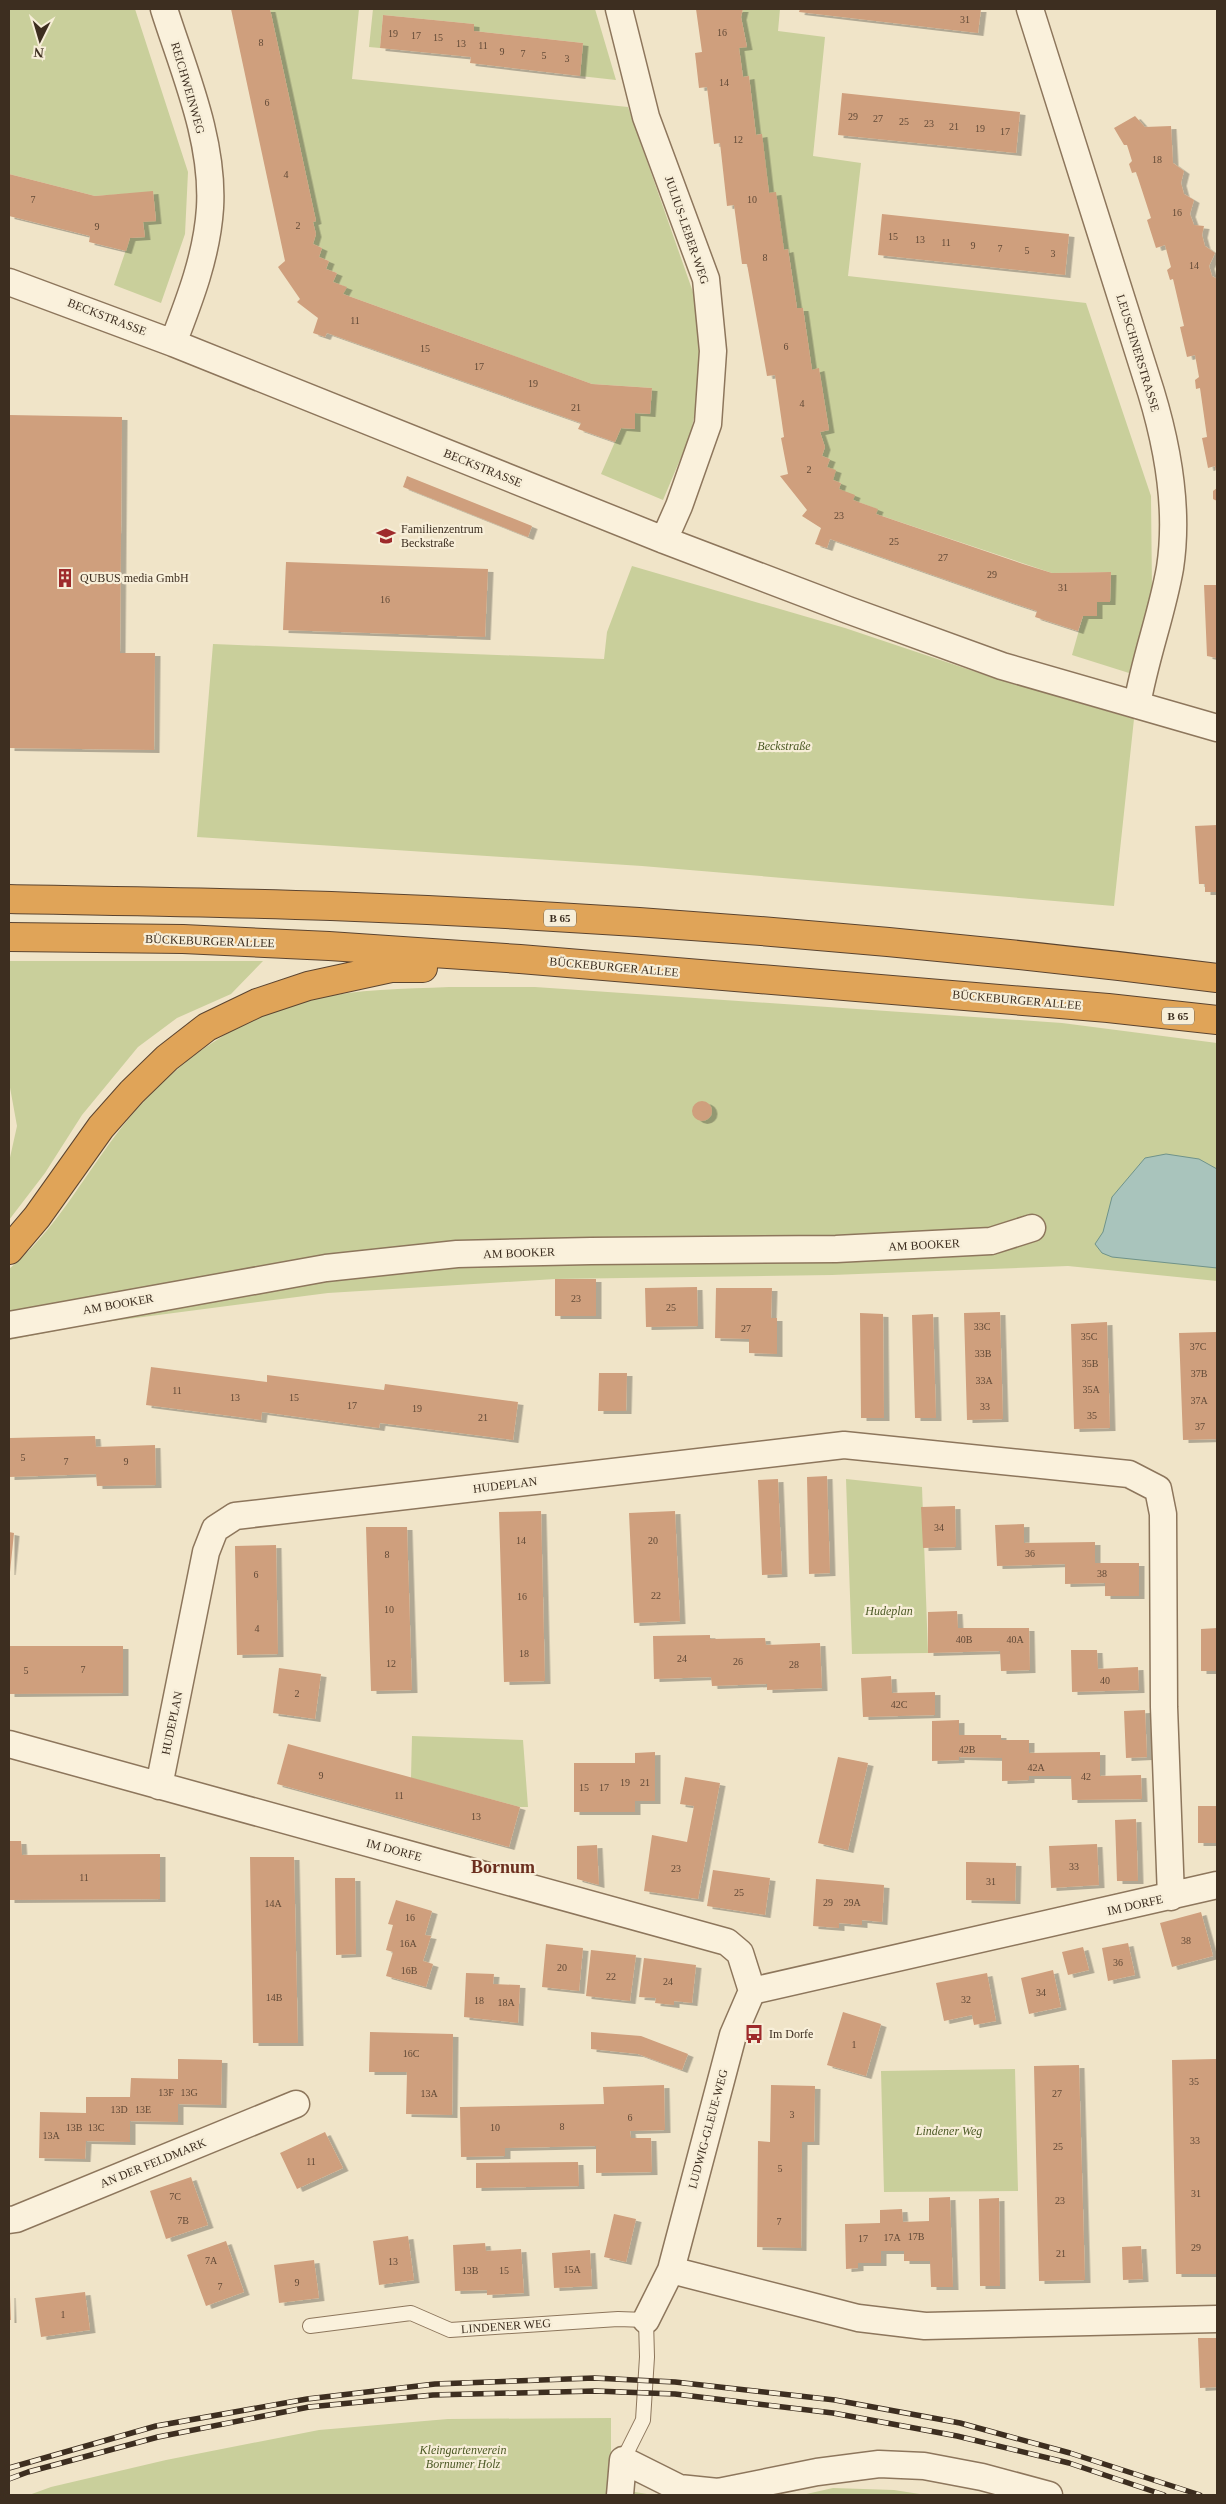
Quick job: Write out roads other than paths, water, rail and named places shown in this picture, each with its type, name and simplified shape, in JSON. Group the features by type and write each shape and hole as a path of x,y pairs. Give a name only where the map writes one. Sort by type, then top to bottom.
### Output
{"highway":[{"name":"B 65","path":"9,899 332,906 544,917 794,934 1109,965 1217,978"},
{"name":"BÜCKEBURGER ALLEE","path":"9,937 212,940 520,959 1108,1008 1217,1020"},
{"path":"9,1250 37,1217 101,1127 132,1092 167,1058 207,1027 257,1003 308,986 372,972 391,968 473,969 520,959"}],"street":[{"name":"REICHWEINWEG","path":"164,9 201,126 208,169 210,207 205,242 195,284 173,342"},
{"name":"JULIUS-LEBER-WEG","path":"619,9 646,117 706,279 713,351 708,424 679,506 664,540"},
{"name":"LEUSCHNERSTRASSE","path":"1030,9 1151,392 1163,434 1171,480 1173,525 1170,566 1161,611 1141,680 1137,705"},
{"name":"BECKSTRASSE","path":"9,282 58,298 173,342 664,540 1002,666 1217,728"},
{"name":"AM BOOKER","path":"9,1325 326,1268 448,1255 592,1251 836,1249 991,1240 1032,1228"},
{"name":"HUDEPLAN","path":"159,1786 206,1552 215,1529 235,1516 844,1445 1129,1474 1158,1488 1163,1514 1164,1707 1171,1896"},
{"name":"IM DORFE","path":"9,1744 727,1942 740,1953 752,1991 1217,1885"},
{"name":"LUDWIG-GLEUE-WEG","path":"646,2320 671,2270 733,2035 752,1991"},
{"name":"AN DER FELDMARK","path":"9,2220 25,2216 296,2104"},
{"path":"671,2270 858,2318 925,2326 1217,2319"},
{"path":"620,2495 624,2460 679,2488 718,2492 817,2472 879,2464 924,2466 982,2477 1049,2495"}],"lane":[{"name":"LINDENER WEG","path":"310,2326 411,2313 450,2330 618,2319 646,2320"},
{"path":"624,2460 643,2420 647,2357 646,2320"}],"water":[{"path":"1166,1154 1199,1159 1217,1169 1217,1268 1112,1257 1102,1253 1095,1244 1103,1232 1112,1197 1145,1158"}],"railway":[{"path":"9,2468 156,2426 307,2399 435,2384 594,2378 675,2382 835,2400 960,2423 1070,2453 1200,2495"},
{"path":"9,2479 28,2472 158,2437 309,2407 433,2395 595,2391 675,2394 833,2413 957,2436 1069,2463 1164,2495"}],"place":[{"name":"Familienzentrum Beckstraße","path":"386,536"},
{"name":"QUBUS media GmbH","path":"65,578"},
{"name":"Im Dorfe","path":"754,2034"}],"district":[{"name":"Bornum","path":"503,1867"}],"park label":[{"name":"Beckstraße","path":"784,746"},
{"name":"Hudeplan","path":"889,1611"},
{"name":"Lindener Weg","path":"949,2131"},
{"name":"Kleingartenverein Bornumer Holz","path":"463,2457"}]}
